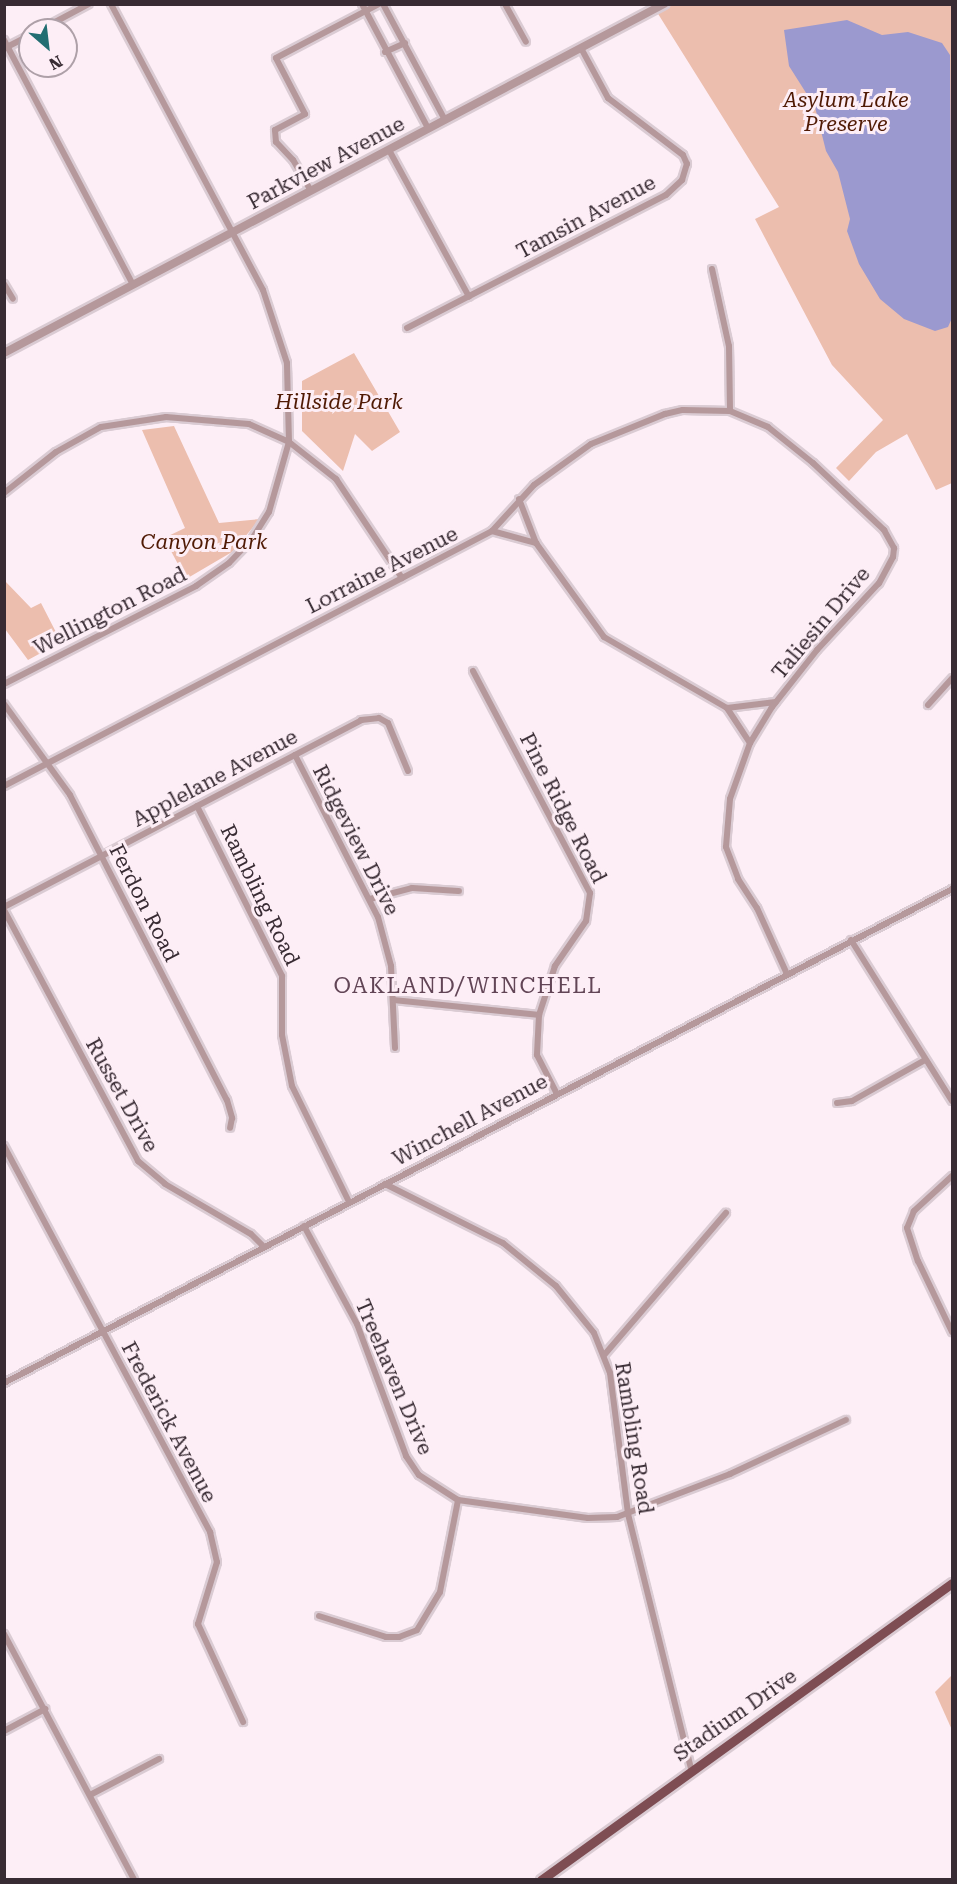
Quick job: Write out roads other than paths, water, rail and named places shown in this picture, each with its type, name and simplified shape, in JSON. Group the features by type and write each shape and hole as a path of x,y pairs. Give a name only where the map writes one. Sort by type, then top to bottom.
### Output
{"main road":[{"name":"Stadium Drive","path":"541,1880 691,1769 952,1583"}],"street":[{"path":"63,18 89,4"},
{"name":"Wellington Road","path":"4,684 196,586 229,563 252,539 269,512 289,442 291,403 281,339 263,290 235,232 111,4"},
{"path":"362,4 385,52 428,128"},
{"path":"311,191 293,160 276,142 275,130 305,114 276,58 381,4 405,43 444,120"},
{"path":"505,4 526,42"},
{"name":"Parkview Avenue","path":"4,353 664,4"},
{"path":"4,40 6,48 133,285"},
{"path":"385,52 405,43"},
{"name":"Tamsin Avenue","path":"407,328 666,195 685,175 683,155 608,98 581,48"},
{"path":"389,150 469,297"},
{"path":"712,269 729,346 730,411"},
{"path":"4,284 13,299"},
{"name":"Lorraine Avenue","path":"4,786 492,531 519,499 574,454 623,429 683,410 730,411 768,427"},
{"path":"4,493 56,452 101,428 124,422 166,417 217,419 270,431 289,442 336,479 402,578"},
{"name":"Taliesin Drive","path":"768,427 884,530 894,548 891,563 879,583 776,702 750,743 730,799 726,847 787,974"},
{"path":"519,499 536,543 604,637 727,708 750,743"},
{"path":"492,531 536,543"},
{"name":"Pine Ridge Road","path":"474,670 590,893 586,921 555,966 540,1015 537,1055 557,1094"},
{"path":"928,705 952,678"},
{"path":"727,708 776,702"},
{"name":"Ferdon Road","path":"4,704 49,763 101,856 227,1100 231,1110 230,1128"},
{"name":"Applelane Avenue","path":"4,908 361,720 379,718 392,728 408,771"},
{"name":"Ridgeview Drive","path":"294,755 370,899 383,931 394,1000 395,1048"},
{"name":"Rambling Road","path":"197,806 282,976 282,1035 292,1086 349,1202"},
{"path":"370,899 412,888 459,891"},
{"name":"Winchell Avenue","path":"4,1383 850,940 952,889"},
{"name":"Russet Drive","path":"4,908 138,1161 165,1184 251,1234 264,1247"},
{"path":"850,940 952,1101"},
{"path":"394,1000 540,1015"},
{"path":"837,1103 852,1101 925,1060"},
{"name":"Frederick Avenue","path":"4,1146 214,1543 216,1562 198,1624 243,1722"},
{"path":"952,1176 914,1211 907,1228 918,1261 952,1332"},
{"name":"Rambling Road","path":"385,1184 503,1243 543,1274 580,1311 605,1354 614,1389 628,1514 691,1769"},
{"path":"605,1354 726,1213"},
{"name":"Treehaven Drive","path":"304,1226 357,1324 409,1462 427,1481 458,1500 588,1518 628,1514 730,1474 846,1420"},
{"path":"320,1616 386,1637 399,1637 417,1630 440,1592 458,1500"},
{"path":"4,1634 134,1880"},
{"path":"4,1731 45,1709"},
{"path":"90,1795 159,1759"}],"water":[{"path":"847,20 882,35 908,32 942,43 950,55 952,318 948,327 935,331 904,319 880,299 859,264 847,231 850,219 838,172 826,151 815,107 789,66 784,30"}],"district":[{"name":"OAKLAND/WINCHELL","path":"468,986"}],"park label":[{"name":"Asylum Lake Preserve","path":"846,112"},
{"name":"Hillside Park","path":"339,402"},
{"name":"Canyon Park","path":"204,542"}]}
